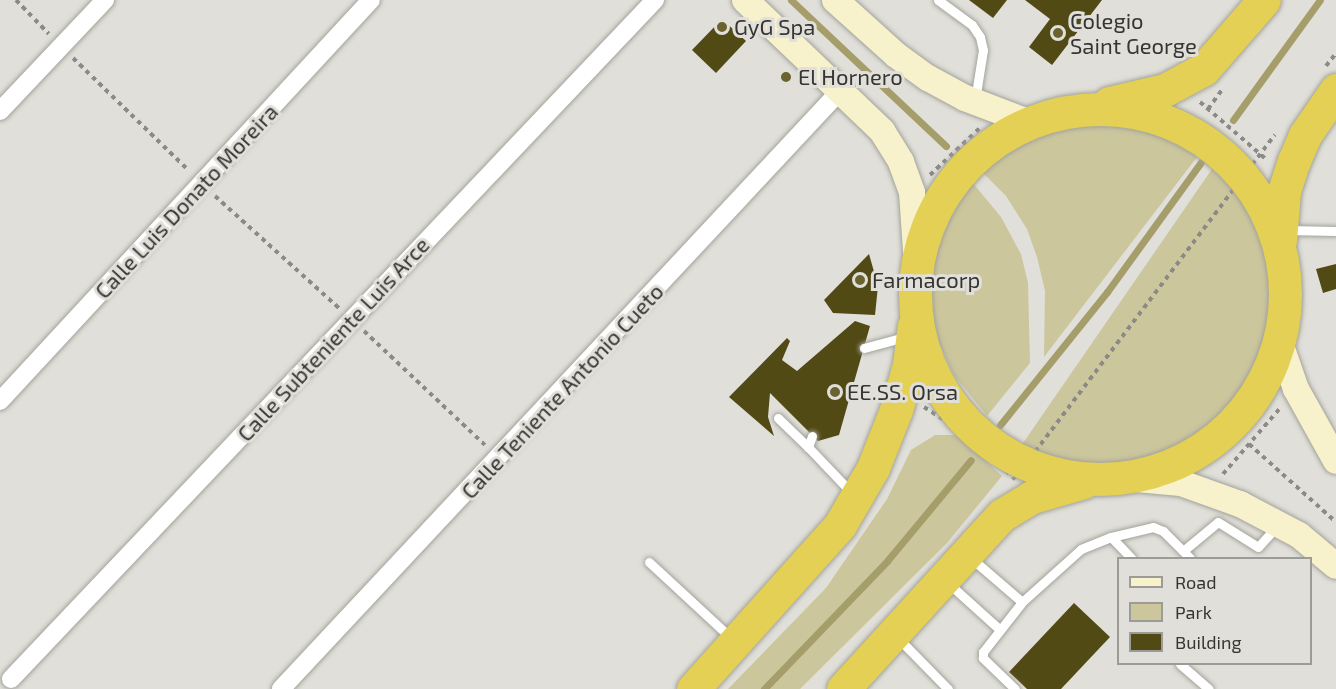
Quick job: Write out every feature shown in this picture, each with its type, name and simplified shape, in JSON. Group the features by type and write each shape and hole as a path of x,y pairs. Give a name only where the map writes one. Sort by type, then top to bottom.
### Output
{"highway":[{"path":"693,689 840,525 873,468 901,393 914,322 917,266 930,220 954,180 988,147 1028,123 1165,90 1204,69 1264,0"},
{"path":"843,689 1002,515 1032,497 1168,466 1214,438 1239,417 1264,380 1279,339 1285,296 1281,240 1284,191 1305,135 1336,90"},
{"path":"1089,108 1137,112 1207,125 1246,159 1266,212 1281,240"},
{"path":"914,322 924,354 939,384 969,431 1012,466 1060,475 1111,478"}],"main road":[{"path":"745,0 882,131 901,162 912,192 917,266"},
{"path":"837,0 896,55 928,78 1028,123"},
{"path":"1279,339 1296,389 1336,461"},
{"path":"1111,478 1181,483 1207,492 1278,524 1336,566"}],"street":[{"path":"0,111 105,0"},
{"name":"Calle Luis Donato Moreira","path":"0,401 371,0"},
{"name":"Calle Subteniente Luis Arce","path":"11,679 655,0"},
{"name":"Calle Teniente Antonio Cueto","path":"280,689 500,459 841,90"}],"lane":[{"path":"938,0 972,25 980,37 983,50 986,106"},
{"path":"1281,240 1336,231"},
{"path":"864,348 914,322"},
{"path":"778,418 856,496"},
{"path":"808,447 812,436"},
{"path":"1015,689 982,655 999,629 1022,602 1082,549 1111,537 1153,528 1163,531 1186,555 1218,522 1258,547 1278,524"},
{"path":"1111,537 1130,557"},
{"path":"966,553 1022,602"},
{"path":"650,562 735,642"},
{"path":"943,579 999,629"},
{"path":"893,633 948,689"},
{"path":"1182,665 1209,689"}],"path":[{"path":"16,0 203,184 500,459"},
{"path":"912,192 986,106"},
{"path":"901,393 969,431 1012,466 1246,159 1207,125"},
{"path":"1207,492 1296,389"},
{"path":"1249,444 1336,522"}],"green space":[{"path":"1089,125 1142,128 1171,138 1197,157 1044,357 1045,291 1037,257 1027,229 1006,196 983,173 1007,152 1032,137"},
{"path":"1212,169 1254,209 1271,264 1271,328 1239,400 1205,432 1185,444 1129,463 1082,465 1021,446"},
{"path":"972,182 1001,217 1021,254 1028,283 1030,363 987,416 954,375 935,334 930,290 933,255 955,206"},
{"path":"935,435 957,435 1002,476 947,543 800,689 728,689 826,588 887,499 911,450"}],"building":[{"name":"Colegio Saint George","path":"969,0 1007,0 993,18"},
{"name":"Colegio Saint George","path":"1025,0 1102,0 1052,65 1029,47 1050,19"},
{"path":"722,19 746,41 716,73 692,50"},
{"name":"Farmacorp","path":"869,254 878,286 875,315 833,313 824,300"},
{"path":"1336,264 1336,289 1323,293 1316,269"},
{"path":"855,321 870,326 839,435 818,441 770,393 768,417 774,436 729,397 787,338 790,341 782,360 797,371"},
{"path":"1074,603 1110,637 1061,689 1027,689 1009,672"}],"waterway":[{"path":"791,0 946,146"},
{"path":"1233,120 1320,0"},
{"path":"1000,425 1107,292 1201,162"},
{"path":"764,689 887,561 971,460"}],"place":[{"name":"GyG Spa","path":"722,27"},
{"name":"Colegio Saint George","path":"1058,33"},
{"name":"El Hornero","path":"786,77"},
{"name":"Farmacorp","path":"860,280"},
{"name":"EE.SS. Orsa","path":"835,392"}]}
